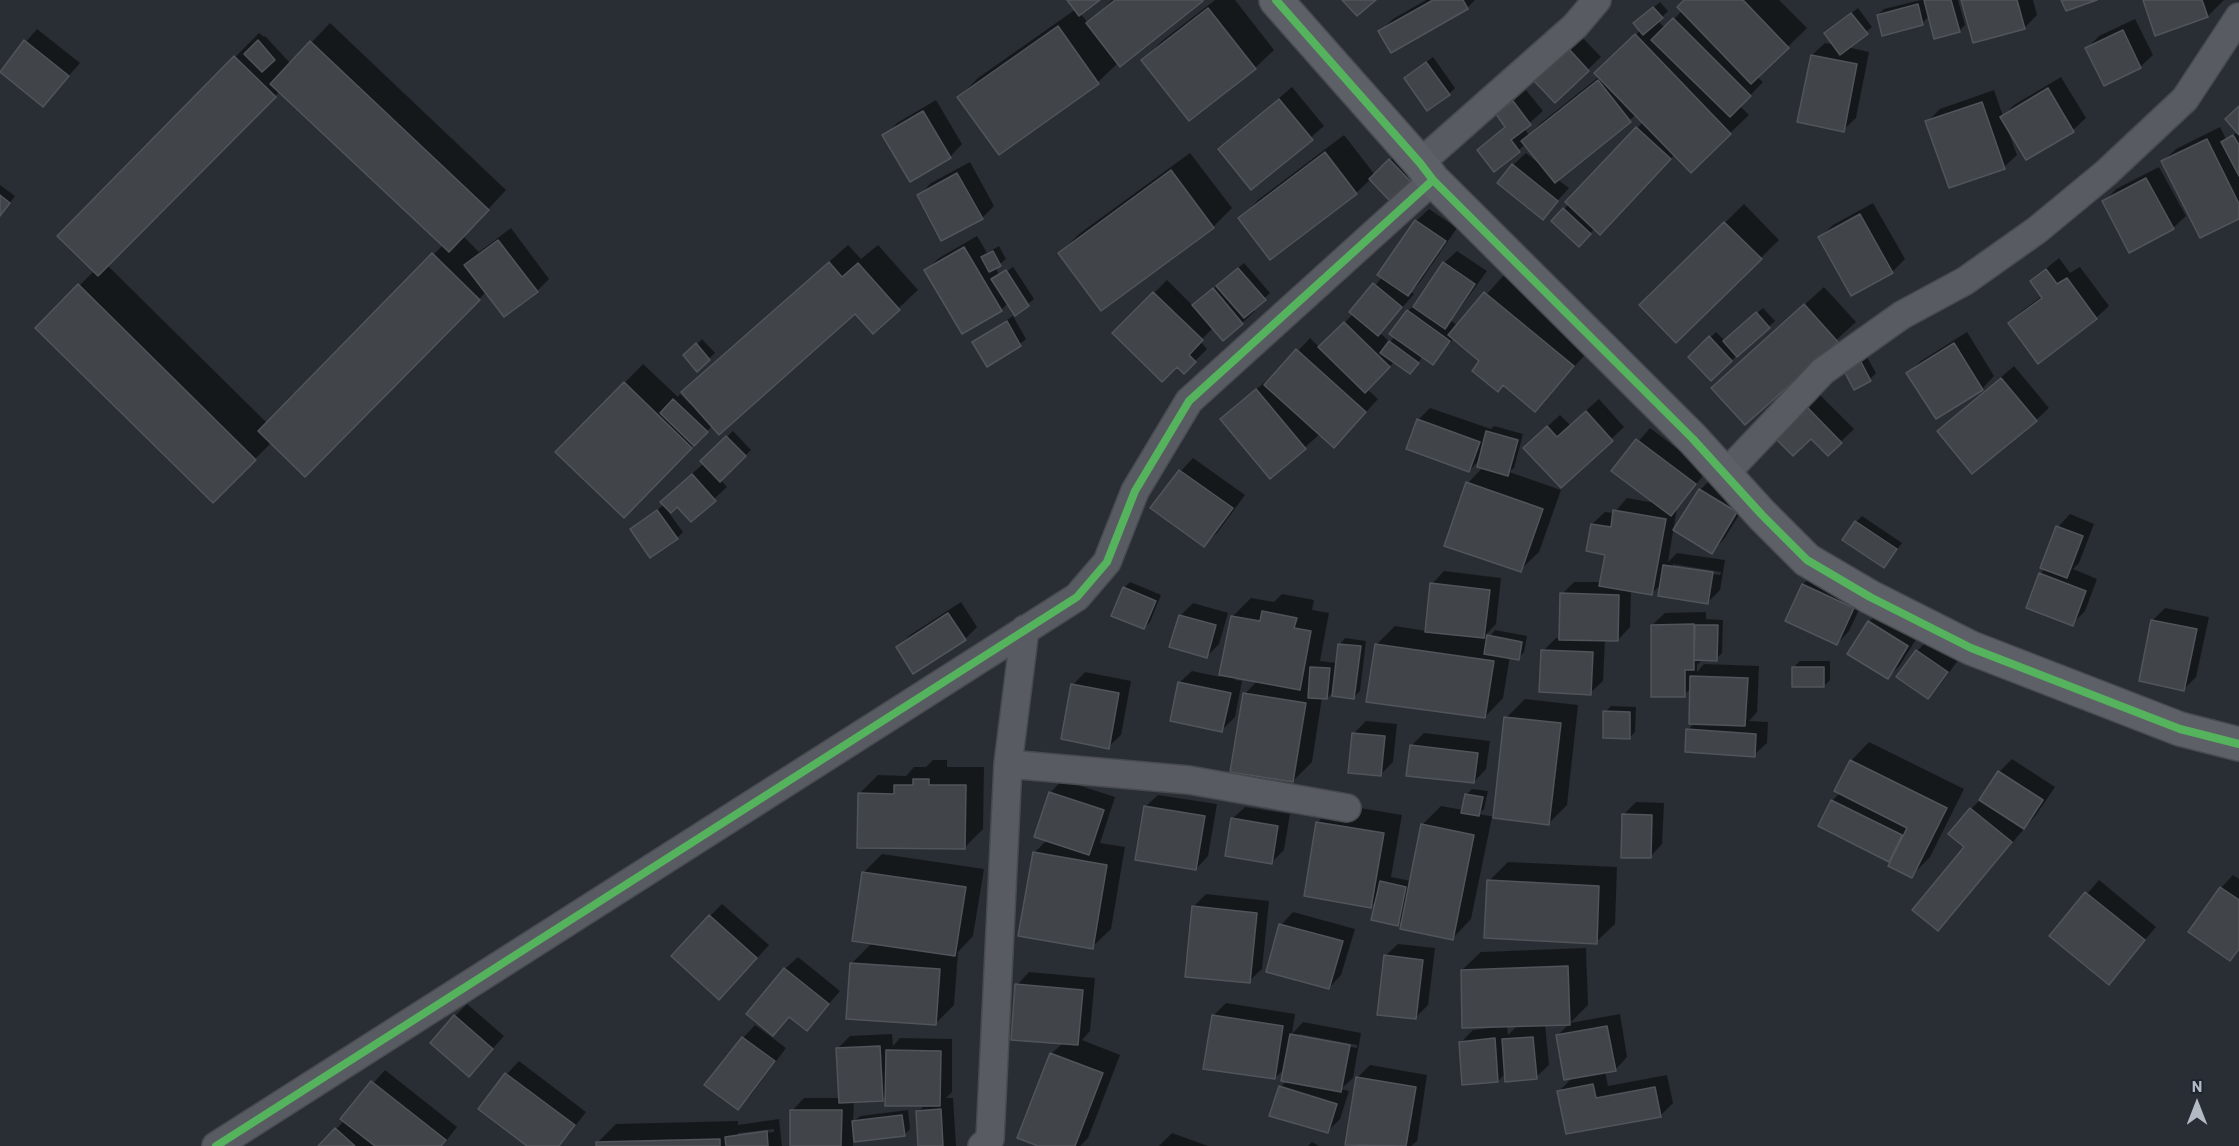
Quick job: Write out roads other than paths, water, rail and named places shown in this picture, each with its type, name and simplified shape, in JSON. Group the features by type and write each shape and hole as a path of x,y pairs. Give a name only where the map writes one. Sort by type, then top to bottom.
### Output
{"street":[{"path":"1276,0 1426,171 1692,439 1807,560 1870,597 1971,648 2180,729 2239,744"},
{"path":"216,1146 1077,597 1107,562 1135,491 1189,401 1575,26 1597,0"},
{"path":"1725,474 1823,371 1902,315 1965,281 2037,230 2106,172 2186,99 2239,17"},
{"path":"991,1144 1008,764 1025,630"},
{"path":"1008,764 1189,780 1347,808"}]}
